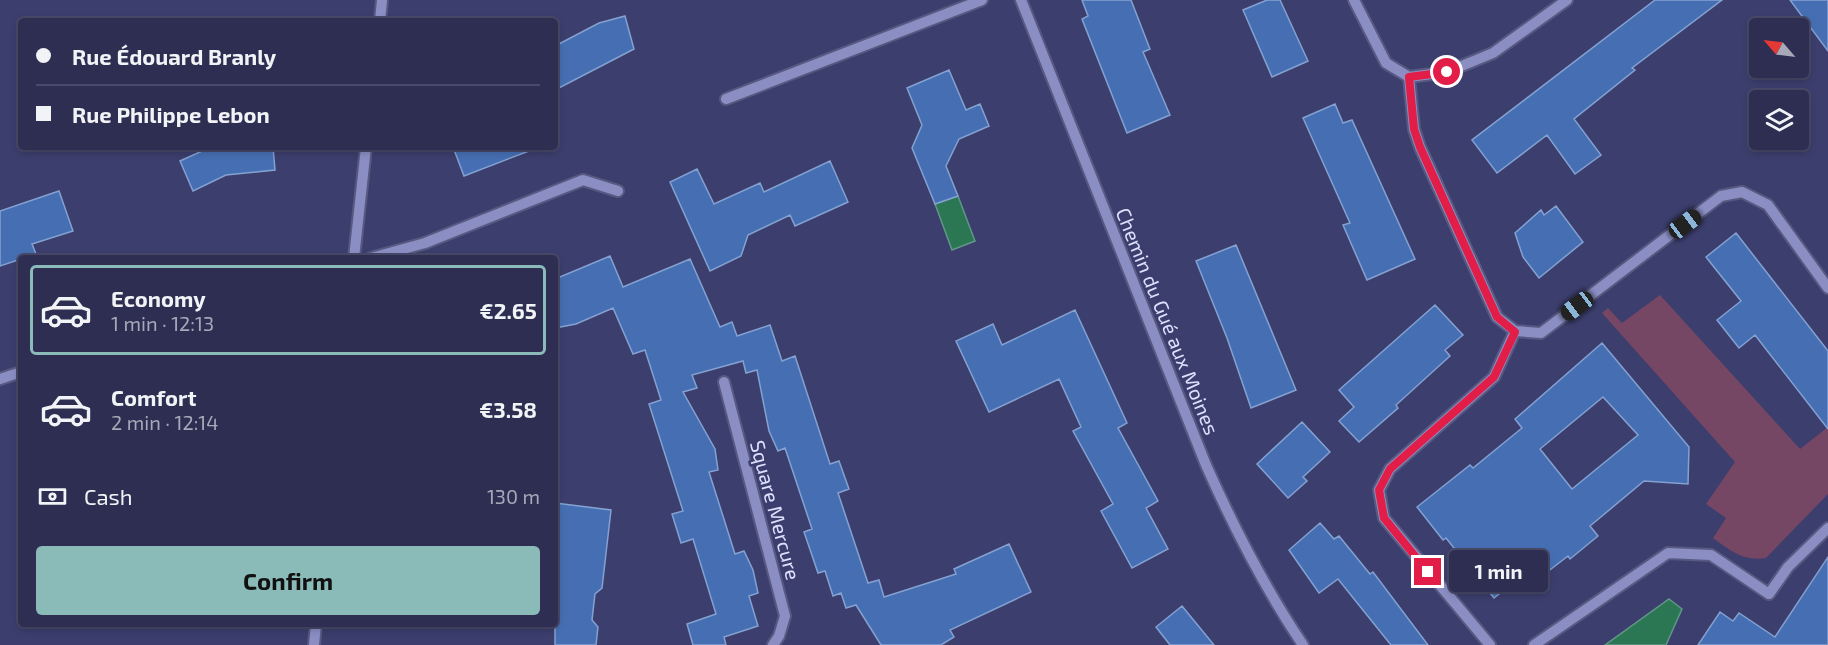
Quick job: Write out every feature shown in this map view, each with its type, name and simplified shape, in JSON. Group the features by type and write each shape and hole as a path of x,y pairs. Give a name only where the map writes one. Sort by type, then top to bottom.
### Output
{"street":[{"path":"380,18 382,0"},
{"path":"726,99 982,0"},
{"name":"Chemin du Gué aux Moines","path":"1021,0 1206,465 1239,539 1303,645"},
{"path":"1354,0 1386,63 1409,77 1447,72 1493,53 1567,0"},
{"path":"1409,77 1414,129 1420,147 1497,317 1515,332 1541,333 1721,196 1743,192 1768,205 1828,288"},
{"path":"354,255 366,150"},
{"path":"383,255 425,243 583,180 618,191"},
{"path":"1490,645 1384,518 1379,490 1390,469 1494,377 1515,332"},
{"path":"0,379 18,373"},
{"name":"Square Mercure","path":"724,382 785,616 779,636 773,645"},
{"path":"1534,645 1668,553 1711,555 1769,594 1788,567 1828,528"},
{"path":"314,645 316,627"}],"shaded area":[{"path":"958,196 975,241 952,250 935,204"},
{"path":"1660,295 1800,449 1828,427 1828,494 1766,558 1744,557 1713,538 1726,518 1706,504 1735,462 1602,313 1608,308 1622,323"},
{"path":"1669,599 1682,609 1666,645 1605,645"}],"building":[{"path":"1082,0 1131,0 1150,49 1143,52 1170,115 1127,133 1082,19 1088,16"},
{"path":"1267,0 1280,0 1308,61 1272,77 1243,10"},
{"path":"1655,0 1722,0 1632,68 1635,70 1574,119 1601,155 1575,174 1547,135 1497,173 1472,140"},
{"path":"1790,0 1828,0 1828,51 1809,26 1809,18 1803,18"},
{"path":"625,16 634,49 558,88 558,44 599,23"},
{"path":"949,70 966,110 980,104 989,126 959,139 946,166 958,196 935,204 912,148 922,125 907,88"},
{"path":"1335,104 1343,123 1352,120 1415,259 1367,280 1343,225 1350,223 1303,118"},
{"path":"204,150 273,150 275,170 226,175 193,191 180,161"},
{"path":"454,150 531,150 464,176"},
{"path":"830,161 848,202 795,226 790,215 748,235 741,256 710,271 670,182 697,169 714,204 760,183 764,192"},
{"path":"59,191 73,231 32,244 36,254 18,255 18,260 0,266 0,211"},
{"path":"1556,206 1583,242 1539,278 1523,257 1515,233 1541,210 1544,215"},
{"path":"1736,233 1828,351 1828,429 1755,335 1739,348 1717,320 1741,301 1706,257"},
{"path":"1236,245 1296,390 1251,408 1227,338 1196,261"},
{"path":"610,256 623,287 690,259 720,327 732,322 737,336 770,325 782,361 795,356 830,464 839,461 849,489 838,493 868,583 879,580 884,597 956,574 954,569 1009,544 1031,592 950,630 954,637 941,645 881,645 856,605 846,608 841,593 833,596 825,571 818,573 804,532 812,529 785,448 778,451 769,431 757,370 746,373 743,361 692,375 697,388 683,392 715,449 718,470 709,472 735,554 744,551 753,570 758,593 749,596 758,626 724,637 726,645 693,645 687,624 716,614 693,539 681,543 672,514 683,511 649,404 661,400 645,350 633,354 613,308 576,324 558,327 558,278"},
{"path":"1435,305 1463,335 1445,350 1450,356 1396,405 1398,408 1359,442 1339,421 1354,407 1339,390"},
{"path":"1075,310 1127,423 1118,428 1158,501 1146,508 1168,549 1132,568 1101,511 1113,504 1073,431 1081,427 1059,379 989,412 956,341 993,324 1002,345"},
{"path":"1602,343 1689,447 1688,484 1644,481 1590,526 1598,536 1570,559 1568,556 1542,576 1534,566 1494,598 1446,538 1443,540 1417,507 1470,465 1473,468 1522,428 1515,419","holes":["1603,397 1638,435 1572,489 1540,449"]},
{"path":"1302,422 1330,452 1303,477 1307,481 1288,498 1257,464"},
{"path":"558,503 611,510 602,588 595,594 592,620 598,627 596,645 555,645 555,627 558,627"},
{"path":"1320,523 1334,539 1339,536 1370,574 1373,572 1428,645 1391,645 1338,579 1319,593 1289,550"},
{"path":"1828,557 1828,645 1698,645 1720,612 1733,621 1739,613 1775,637"},
{"path":"1182,606 1214,645 1170,645 1156,627"}],"route":[{"path":"1428,572 1384,518 1379,490 1390,469 1494,377 1515,332 1497,317 1414,129 1409,77 1447,72"}]}
